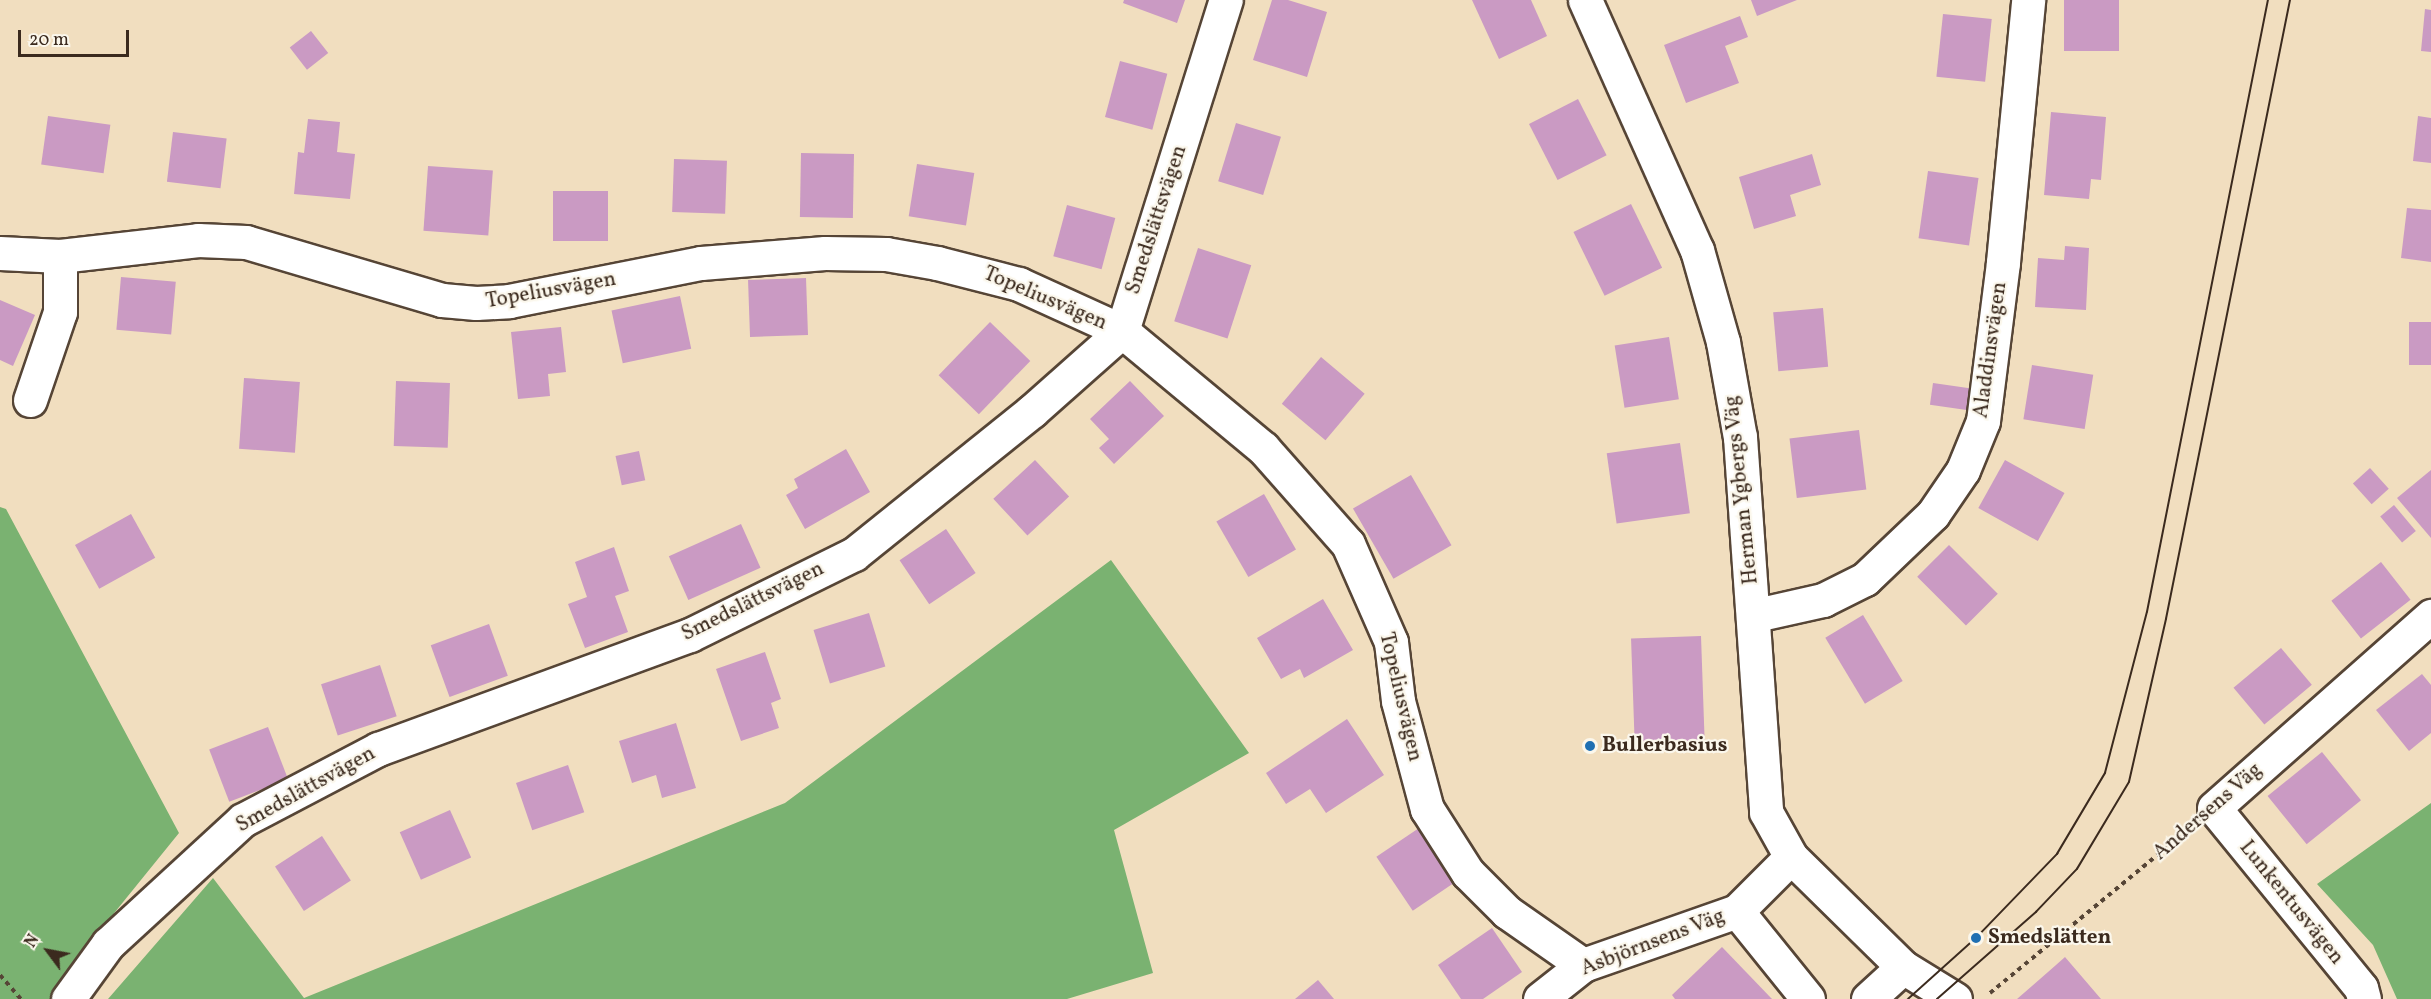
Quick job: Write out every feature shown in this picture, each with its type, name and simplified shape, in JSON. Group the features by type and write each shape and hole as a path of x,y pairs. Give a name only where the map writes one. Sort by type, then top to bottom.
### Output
{"street":[{"name":"Smedslättsvägen","path":"68,999 108,944 243,820 378,749 690,635 854,554 944,485 1122,331 1226,0"},
{"name":"Herman Ygbergs Väg","path":"1585,0 1697,250 1723,342 1740,437 1756,615 1766,812 1791,857 1903,967 1955,999"},
{"name":"Aladdinsvägen","path":"1756,615 1823,600 1865,579 1934,514 1963,470 1983,421 2003,261 2028,0"},
{"name":"Topeliusvägen","path":"0,253 60,256 198,240 246,242 442,300 476,303 509,301 701,263 825,253 886,254 971,269 1009,281 1122,331 1263,448 1348,544 1391,642 1398,701 1426,809 1468,873 1507,912 1583,965"},
{"path":"30,400 60,312 60,256"},
{"name":"Andersens Väg","path":"2214,808 2431,616"},
{"name":"Lunkentusvägen","path":"2214,808 2361,988 2364,999"},
{"path":"1791,857 1737,911 1808,999"},
{"name":"Asbjörnsens Väg","path":"1540,999 1583,965 1737,911"},
{"path":"1868,999 1903,967"}],"path":[{"name":"Andersens Väg","path":"1988,994 2005,984 2214,808"},
{"path":"0,975 21,999"}],"green space":[{"path":"0,507 6,509 179,833 115,912 53,999 0,999"},
{"path":"1111,560 1249,753 1114,830 1153,973 1067,999 108,999 213,878 304,998 785,803"},
{"path":"2431,803 2431,999 2397,999 2373,945 2317,884"}],"building":[{"path":"1124,0 1185,0 1177,23 1123,3"},
{"path":"1272,0 1288,0 1327,12 1307,77 1253,60"},
{"path":"1472,0 1531,0 1547,36 1499,59"},
{"path":"1751,0 1797,0 1757,16"},
{"path":"2064,0 2119,0 2119,51 2064,51"},
{"path":"2425,9 2431,10 2431,52 2421,51"},
{"path":"1943,14 1992,19 1985,82 1936,77"},
{"path":"1740,16 1748,37 1725,46 1739,83 1686,103 1664,45"},
{"path":"311,31 328,53 307,70 290,48"},
{"path":"1120,61 1167,74 1152,130 1105,117"},
{"path":"1578,99 1607,155 1558,180 1529,124"},
{"path":"2051,112 2106,117 2101,180 2091,179 2089,199 2044,195"},
{"path":"48,116 110,125 104,173 41,165"},
{"path":"2418,116 2431,118 2431,163 2413,161"},
{"path":"308,119 340,122 337,152 355,154 350,199 294,194 298,152 304,153"},
{"path":"1236,123 1281,137 1263,195 1218,181"},
{"path":"173,132 227,139 221,188 167,182"},
{"path":"801,153 854,154 853,218 800,217"},
{"path":"1812,154 1821,185 1790,195 1796,216 1754,229 1739,177"},
{"path":"674,159 727,161 725,214 672,212"},
{"path":"917,164 974,173 966,225 909,216"},
{"path":"428,166 493,171 488,235 423,231"},
{"path":"1928,171 1979,178 1969,245 1919,238"},
{"path":"553,191 608,191 608,241 553,241"},
{"path":"1631,204 1662,268 1605,296 1573,232"},
{"path":"1067,205 1115,218 1102,269 1053,256"},
{"path":"2407,208 2431,210 2431,262 2401,258"},
{"path":"2065,246 2089,248 2086,310 2035,307 2038,258 2064,260"},
{"path":"1198,248 1251,265 1227,339 1174,321"},
{"path":"121,277 176,282 171,335 116,330"},
{"path":"806,278 808,335 750,337 748,280"},
{"path":"680,296 691,349 623,363 612,311"},
{"path":"0,300 35,315 13,366 0,360"},
{"path":"1823,308 1828,367 1778,371 1773,312"},
{"path":"990,322 1030,361 979,414 939,375"},
{"path":"2409,322 2431,322 2431,365 2409,365"},
{"path":"561,327 566,372 548,374 550,396 518,399 511,332"},
{"path":"1669,337 1679,399 1625,408 1615,346"},
{"path":"1321,357 1365,394 1325,440 1282,404"},
{"path":"2032,365 2093,375 2085,429 2023,419"},
{"path":"244,378 300,382 295,453 239,449"},
{"path":"396,381 450,383 448,448 394,446"},
{"path":"1130,381 1164,416 1114,464 1099,448 1109,439 1090,419"},
{"path":"1933,383 1970,388 1967,410 1930,405"},
{"path":"1859,430 1866,490 1797,498 1790,439"},
{"path":"1680,443 1690,513 1617,524 1607,453"},
{"path":"846,449 870,492 805,529 786,495 798,488 794,479"},
{"path":"639,451 645,480 622,485 616,456"},
{"path":"1035,460 1069,497 1027,535 993,499"},
{"path":"2005,460 2064,493 2038,541 1978,508"},
{"path":"2370,468 2389,489 2372,504 2353,483"},
{"path":"2431,470 2431,538 2397,498"},
{"path":"1411,475 1452,545 1393,579 1353,508"},
{"path":"1264,494 1296,549 1248,577 1216,522"},
{"path":"2394,505 2416,531 2402,543 2380,517"},
{"path":"131,514 155,558 99,589 75,545"},
{"path":"741,524 761,568 688,600 669,556"},
{"path":"946,529 976,573 929,604 900,560"},
{"path":"1949,545 1998,594 1966,626 1917,577"},
{"path":"614,547 629,591 615,596 628,632 585,648 568,604 587,597 575,562"},
{"path":"2381,562 2411,600 2361,639 2331,601"},
{"path":"1323,599 1353,650 1304,678 1300,669 1281,679 1257,638"},
{"path":"869,613 885,667 830,684 814,630"},
{"path":"1863,615 1903,681 1865,704 1825,638"},
{"path":"489,624 508,676 450,697 431,645"},
{"path":"1701,636 1705,743 1635,745 1631,638"},
{"path":"2281,648 2312,685 2264,725 2234,688"},
{"path":"765,652 781,699 771,703 779,728 741,741 716,669"},
{"path":"380,665 397,716 338,736 321,684"},
{"path":"2422,674 2431,685 2431,733 2409,751 2376,710"},
{"path":"1347,719 1384,775 1326,813 1310,789 1286,804 1266,773"},
{"path":"676,723 696,788 662,798 656,775 632,783 619,741"},
{"path":"268,727 288,779 229,802 209,750"},
{"path":"2322,752 2361,800 2307,844 2268,796"},
{"path":"568,765 584,812 532,830 516,783"},
{"path":"450,810 471,858 421,880 400,832"},
{"path":"1422,826 1458,880 1413,911 1376,857"},
{"path":"322,836 351,880 304,911 275,866"},
{"path":"1492,928 1522,972 1483,999 1461,999 1438,965"},
{"path":"1722,947 1772,999 1675,999 1672,995"},
{"path":"2065,957 2101,999 2017,999 2056,965"},
{"path":"1318,980 1334,999 1295,999"}],"tram line":[{"path":"1908,999 1976,938 2057,854 2105,773 2147,612 2268,0"},
{"path":"1937,999 2036,912 2077,869 2129,782 2166,619 2290,0"}],"place":[{"name":"Bullerbasius","path":"1590,746"},
{"name":"Smedslätten","path":"1976,938"}]}
